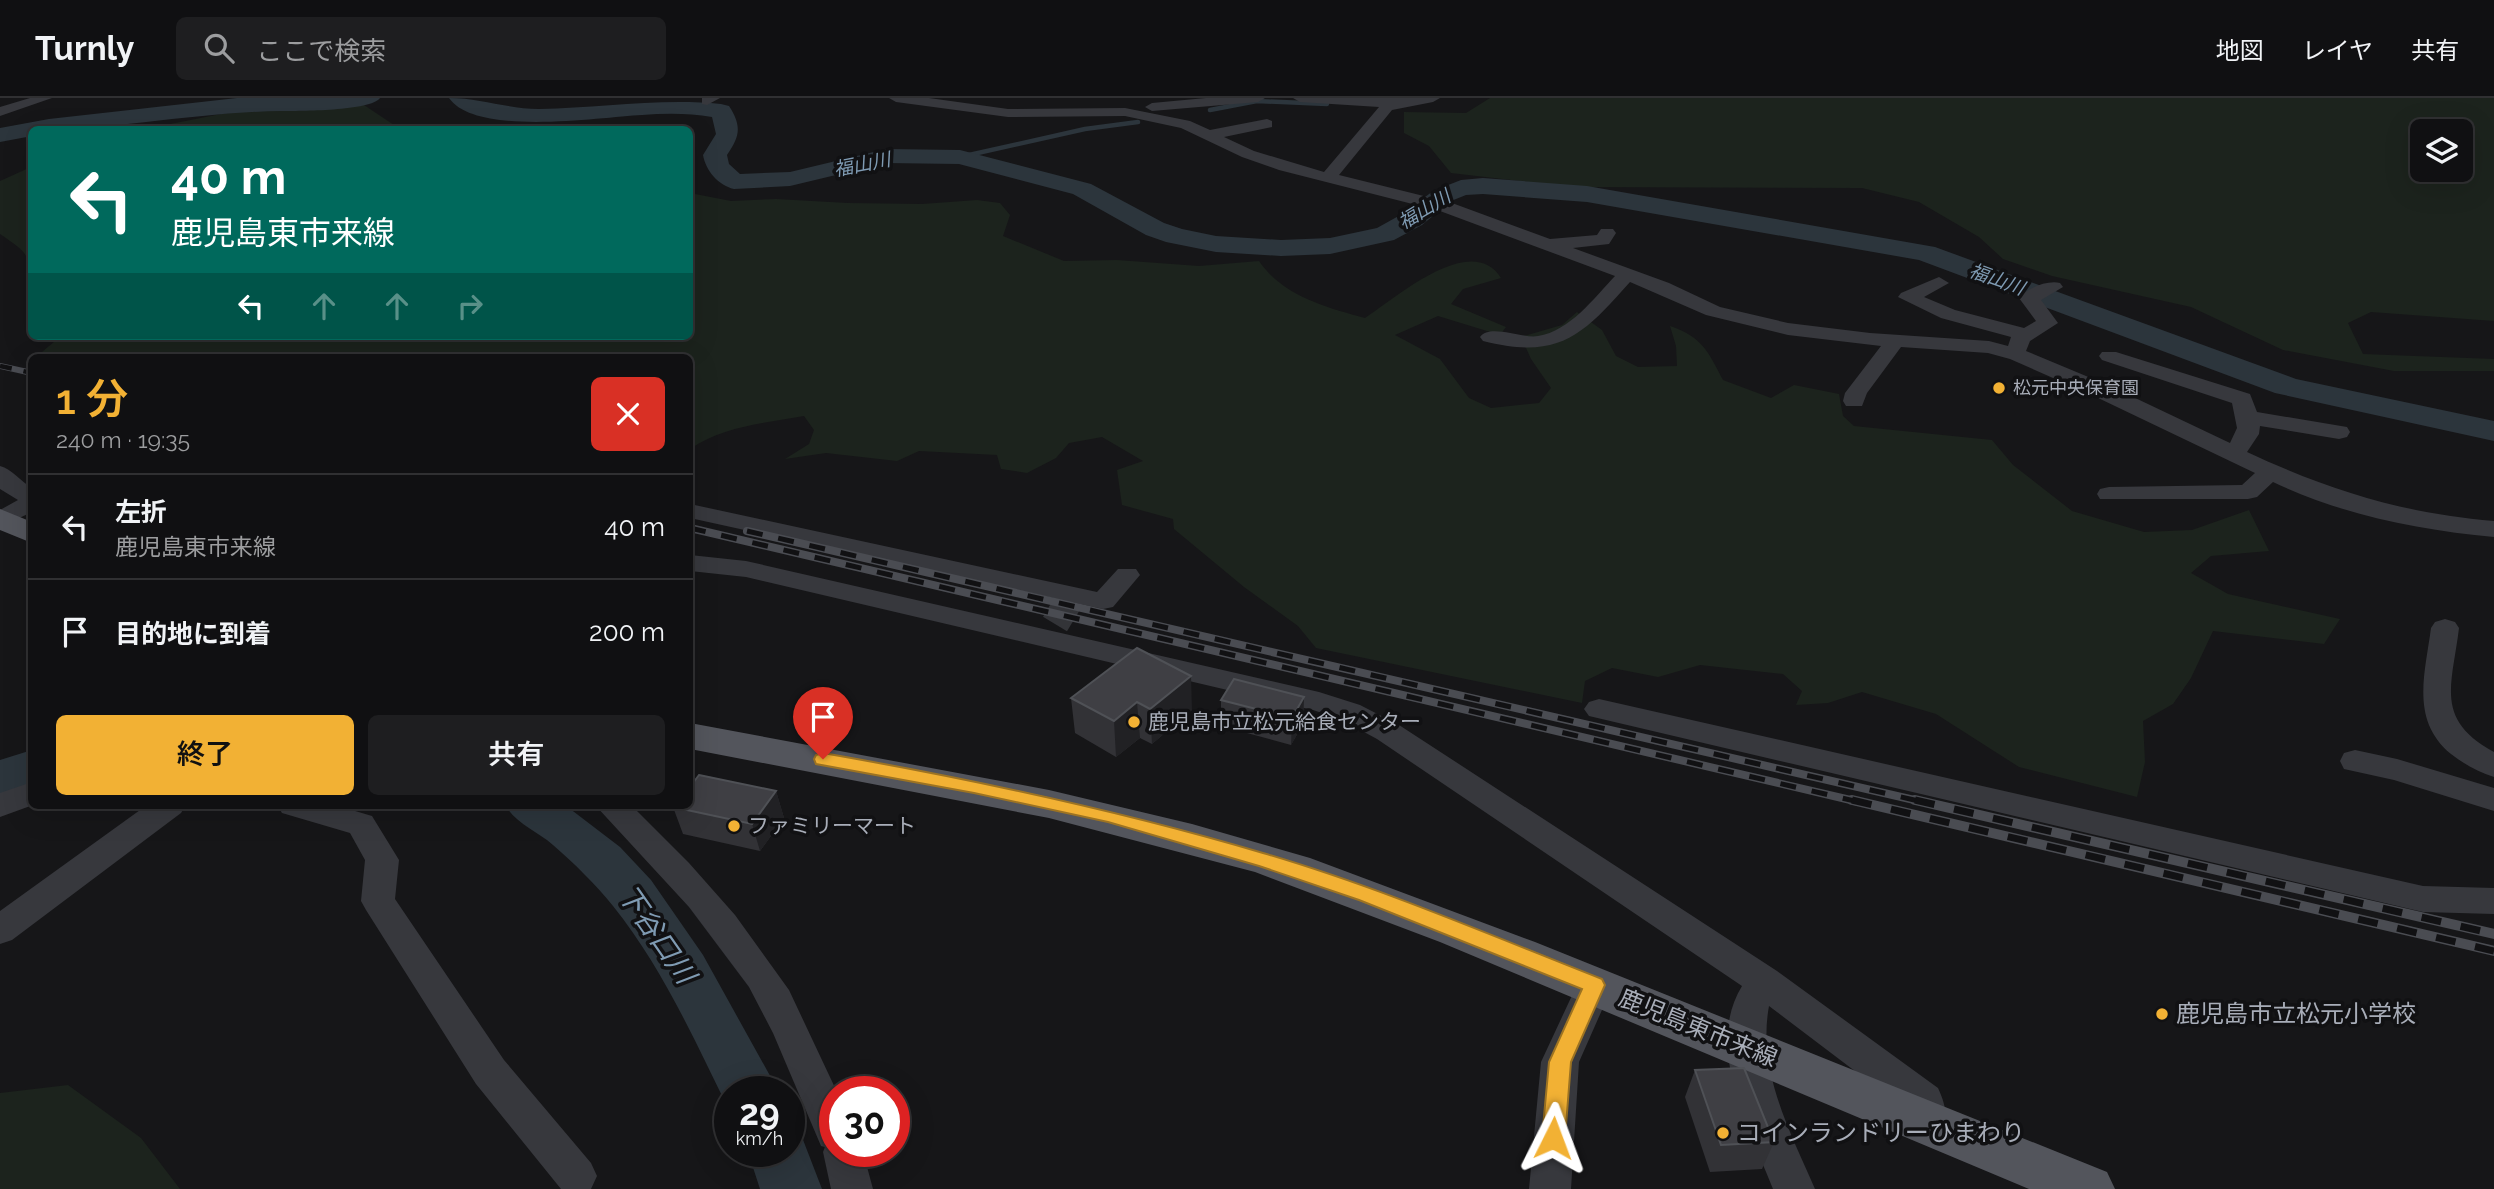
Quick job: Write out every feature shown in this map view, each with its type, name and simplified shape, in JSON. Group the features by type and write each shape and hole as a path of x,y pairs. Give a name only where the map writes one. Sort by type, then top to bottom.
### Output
{"main road":[{"path":"1,519 28,532"},
{"name":"鹿児島東市来線","path":"693,737 974,786 1108,816 1263,860 1366,894 1595,985 1927,1124 2030,1177 2089,1189"}],"street":[{"path":"0,112 45,98"},
{"path":"896,98 1008,113 1096,105 1205,129 1248,154 1326,179 1446,207 1627,274 1713,311 1788,329 1895,341 1989,347 2021,345 2048,323 2029,298 2053,287"},
{"path":"1125,112 1258,98"},
{"path":"1300,98 1390,102 1433,98"},
{"path":"1326,179 1390,102"},
{"path":"1192,104 1203,114 1205,129"},
{"path":"1205,129 1267,124"},
{"path":"1544,244 1603,240 1607,233"},
{"path":"1490,337 1534,343 1563,333 1590,314 1627,274"},
{"path":"1940,284 1908,297 2021,345 2102,391 2296,484 2392,515 2438,524 2494,529"},
{"path":"1854,401 1856,393 1895,341"},
{"path":"2109,356 2242,399 2250,426 2246,441 2234,454"},
{"path":"2248,417 2339,432"},
{"path":"2109,494 2248,492 2271,472"},
{"path":"0,474 8,484 28,496"},
{"path":"1,519 28,504"},
{"path":"693,512 1103,601 1127,575"},
{"path":"693,563 712,563 746,569 1049,632 1350,712 1388,732 1764,982 1924,1100 1927,1124"},
{"path":"2445,628 2436,711 2443,730 2468,753 2494,766"},
{"path":"1599,709 2423,899 2494,901"},
{"path":"2396,755 2494,779"},
{"path":"2355,761 2397,770 2494,800"},
{"path":"0,804 28,794"},
{"path":"0,930 165,809"},
{"path":"307,809 361,824 382,860 378,901 470,1045 576,1176"},
{"path":"616,809 637,828 723,928 775,1000 819,1098"},
{"path":"1764,982 1752,995 1745,1047 1753,1081 1794,1189"},
{"path":"1550,1189 1560,1062 1595,985"},
{"path":"847,1167 852,1189"}],"shaded area":[{"path":"1490,98 2494,98 2494,321 2371,312 2348,323 2363,354 2494,359 2494,371 2394,371 2283,350 2191,307 2052,276 2003,259 1979,237 1919,202 1862,188 1572,187 1451,173 1429,146 1404,133 1404,112 1466,113"},
{"path":"361,103 394,125 160,126 226,113"},
{"path":"28,168 28,260 16,245 0,234 0,181"},
{"path":"693,194 731,201 776,199 922,204 977,200 1000,203 1010,215 1003,236 1064,261 1117,260 1199,266 1259,261 1269,273 1293,292 1320,304 1365,318 1433,273 1453,265 1471,262 1488,265 1501,278 1463,289 1451,304 1506,327 1500,335 1438,316 1395,335 1440,359 1469,398 1491,408 1539,403 1551,388 1531,359 1521,337 1562,325 1577,312 1602,330 1616,356 1638,367 1677,366 1676,346 1670,326 1690,335 1703,346 1723,380 1771,398 1794,385 1839,394 1843,416 1854,426 1992,440 2013,465 2072,511 2144,532 2192,530 2249,510 2269,551 2211,556 2191,573 2228,594 2340,619 2324,644 2213,631 2191,678 2173,704 2143,721 2145,762 2137,797 2019,767 1936,714 1862,692 1828,703 1796,705 1802,691 1783,674 1700,665 1658,677 1612,668 1585,681 1582,703 1316,648 1298,626 1244,587 1174,529 1173,519 1122,505 1117,470 1143,461 1102,437 1069,443 1056,458 1027,473 1001,469 997,455 919,451 897,461 826,453 785,459 809,444 814,430 804,416 730,430 693,447 693,354 40,354 56,340 693,340"},
{"path":"68,1085 141,1138 180,1189 0,1189 0,1093"}],"building":[{"path":"1137,648 1191,676 1150,709 1137,702 1114,721 1071,698"},
{"path":"1234,679 1304,697 1292,718 1221,700"},
{"path":"699,775 776,791 752,824 682,809 693,809 693,783"},
{"path":"1744,1068 1774,1142 1721,1145 1695,1070"}],"waterway":[{"name":"福山川","path":"49,126 237,105 313,104 369,98"},
{"name":"福山川","path":"460,98 466,103 512,115 564,115 670,107 721,111 728,134 715,155 717,166 734,182 790,179 886,156 960,157 1082,189 1155,229 1216,244 1281,248 1330,246 1385,234 1413,219 1442,196 1461,188 1483,186 1587,194 1925,253 2286,386 2446,423 2494,431"},
{"path":"1210,110 1257,101 1327,104"},
{"path":"960,157 1085,129 1138,122"},
{"name":"福山川","path":"0,135 28,130"},
{"name":"下谷口川","path":"0,778 28,768"},
{"name":"下谷口川","path":"535,809 568,830 633,894 684,970 742,1076"},
{"name":"下谷口川","path":"783,1167 791,1189"}],"tunnel":[{"path":"1055,624 1073,594"}],"railway":[{"path":"0,366 28,372"},
{"path":"693,529 1859,802"},
{"path":"747,531 1923,802"},
{"path":"1852,800 2494,951"},
{"path":"1915,800 2494,934"}],"place":[{"name":"松元中央保育園","path":"1999,388"},
{"name":"鹿児島市立松元給食センター","path":"1134,722"},
{"name":"ファミリーマート","path":"734,826"},
{"name":"鹿児島市立松元小学校","path":"2162,1014"},
{"name":"コインランドリーひまわり","path":"1723,1133"}],"route":[{"path":"823,759 974,786 1108,816 1263,860 1366,894 1595,985 1560,1062 1553,1138"}]}
